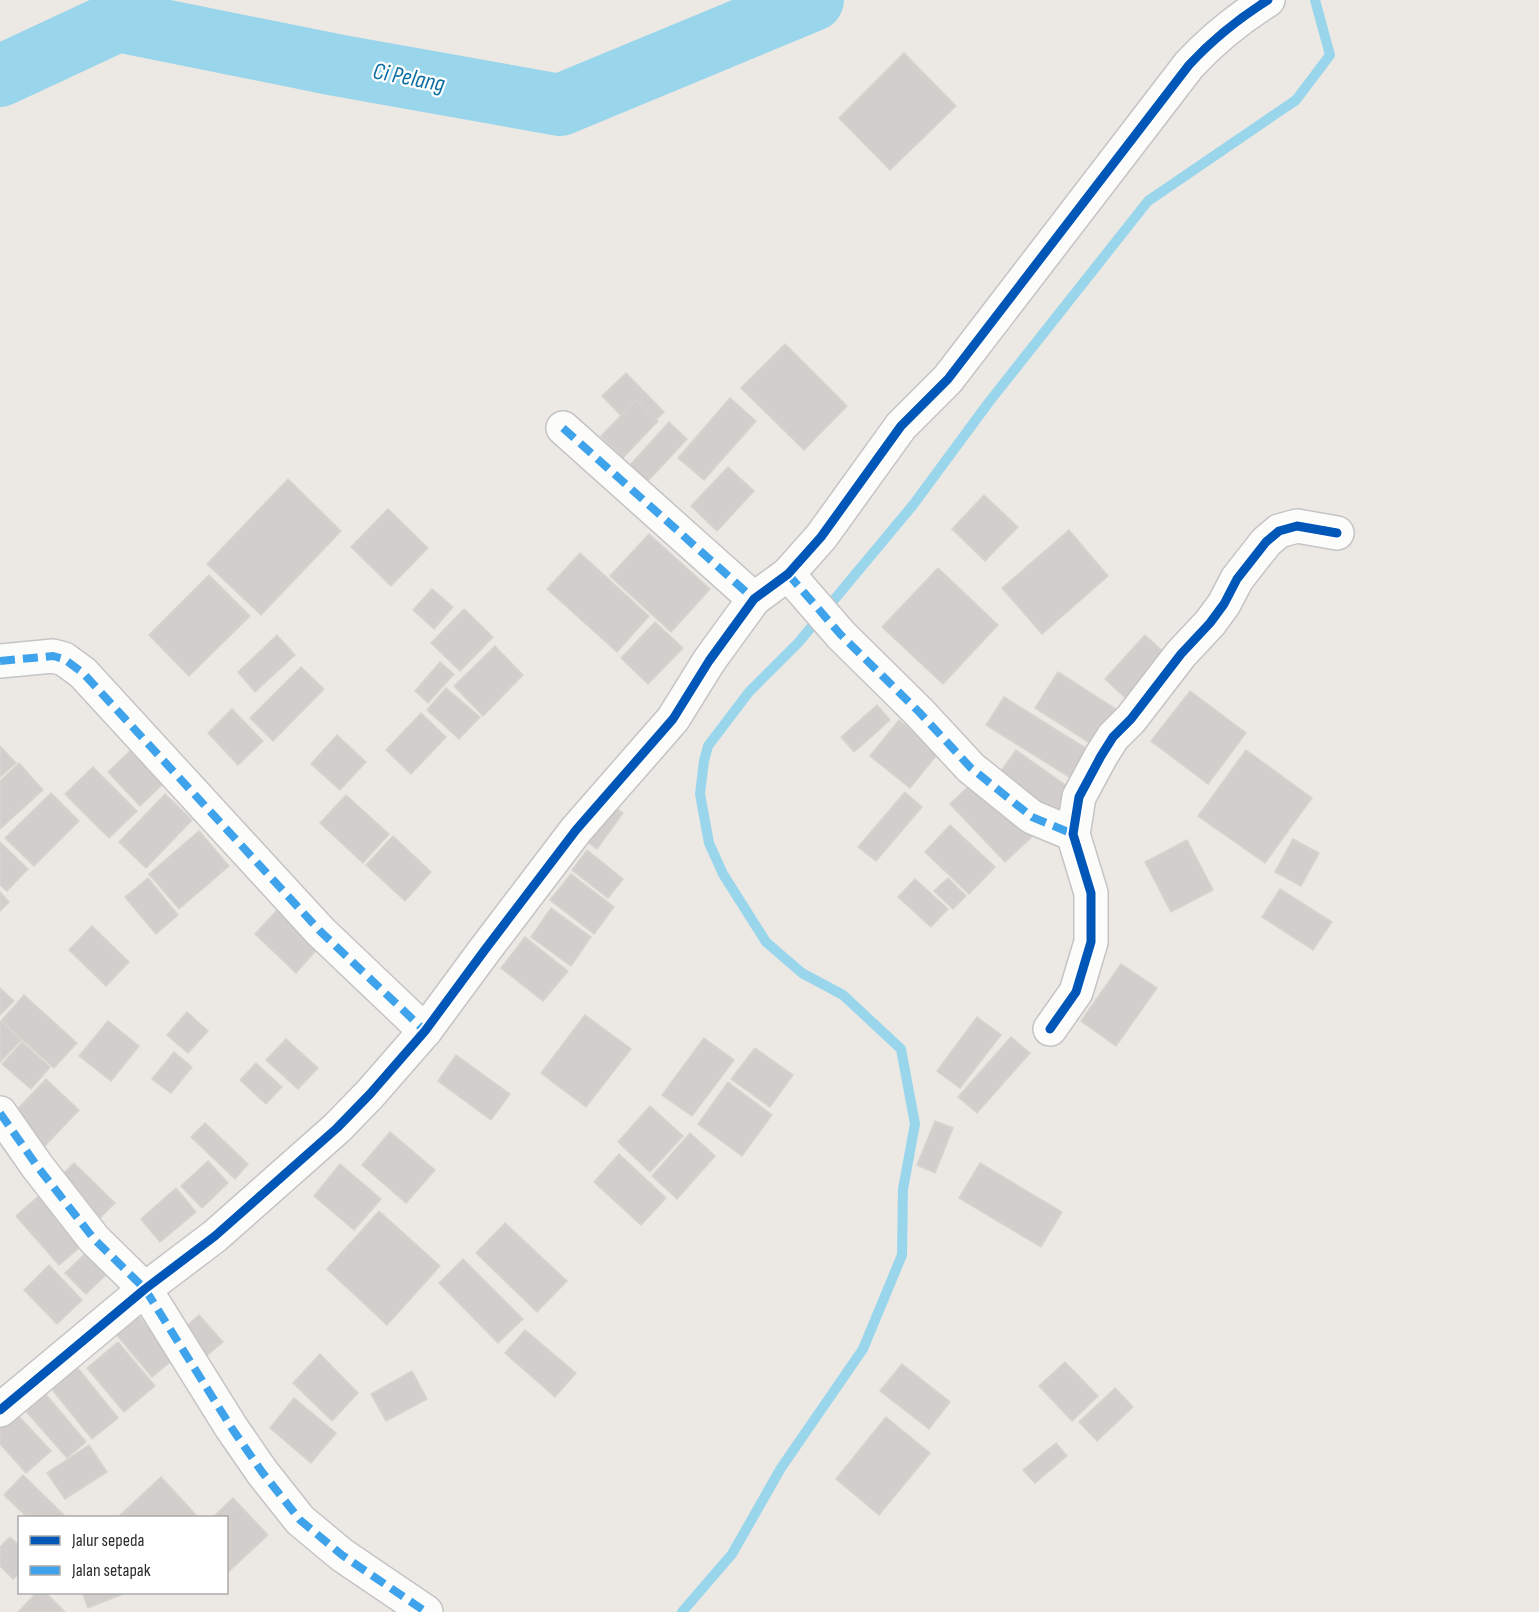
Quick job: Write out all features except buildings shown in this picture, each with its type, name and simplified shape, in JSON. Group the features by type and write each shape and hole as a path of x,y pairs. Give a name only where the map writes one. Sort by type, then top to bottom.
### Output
{"street":[{"path":"4,1400 215,1236 337,1128 425,1031 576,830 673,719 709,661 754,598 788,574 821,537 901,426 948,379 1189,65 1239,18 1268,0"},
{"path":"563,428 754,598"},
{"path":"1050,1029 1076,992 1091,942 1091,892 1073,834 1079,797 1113,737 1131,719 1180,654 1210,623 1224,604 1237,579 1266,542 1279,531 1297,526 1337,533"},
{"path":"788,574 841,635 919,712 971,768 1032,817 1073,834"},
{"path":"0,661 53,656 64,659 83,673 320,931 425,1031"},
{"path":"0,1113 37,1166 94,1239 146,1289 231,1427 262,1472 300,1520 342,1555 426,1612"}],"waterway":[{"name":"Ci Pelang","path":"0,76 118,21 336,65 560,105 813,0"},
{"path":"682,1612 732,1554 781,1468 863,1349 902,1255 903,1189 915,1124 901,1049 843,995 802,973 766,942 723,874 709,843 700,794 708,746 749,692 798,643 913,505 989,402 1148,201 1296,100 1330,55 1315,0"}],"marked path":[{"path":"563,428 754,599"},
{"path":"788,574 841,635 919,712 971,768 1032,817 1073,834"},
{"path":"0,661 53,656 64,659 83,673 320,931 425,1031"},
{"path":"0,1113 37,1166 94,1239 145,1289 231,1427 262,1472 300,1520 342,1555 426,1612"}],"cycle path":[{"path":"0,1410 145,1289 215,1236 337,1128 370,1094 425,1031 576,830 673,719 709,661 754,599 788,574 821,537 901,426 948,379 1189,65 1226,30 1268,0"},
{"path":"1050,1029 1076,992 1091,942 1091,893 1073,834 1079,797 1101,756 1113,737 1131,719 1181,654 1210,623 1224,604 1237,579 1266,542 1279,531 1297,526 1337,533"}]}
